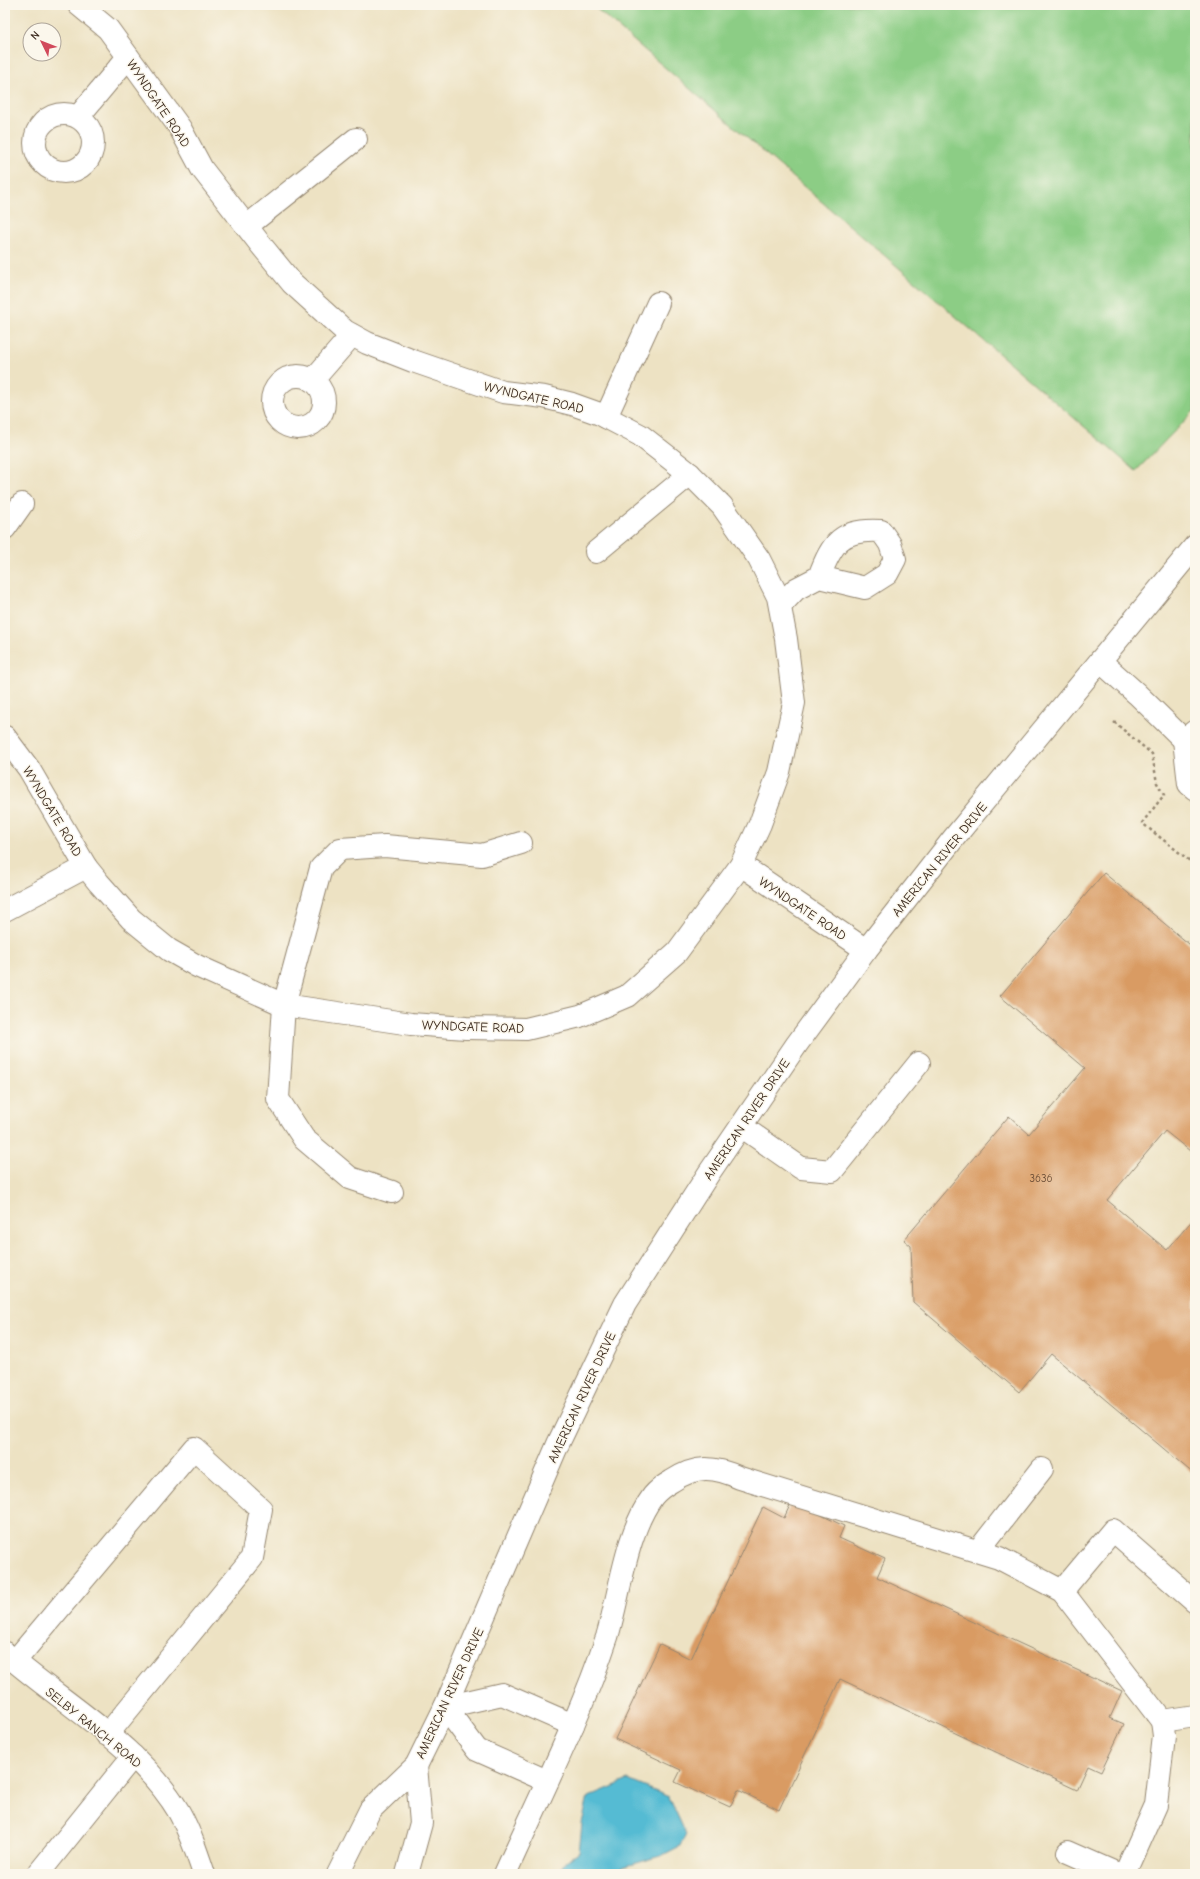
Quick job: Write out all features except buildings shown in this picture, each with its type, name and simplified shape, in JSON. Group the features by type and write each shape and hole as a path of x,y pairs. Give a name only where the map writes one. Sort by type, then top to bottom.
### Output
{"street":[{"name":"WYNDGATE ROAD","path":"5,737 29,769 86,867 131,919 169,950 197,966 284,1005 410,1024 466,1028 526,1029 580,1016 627,996 678,952 741,865 760,824 779,772 794,703 778,596 755,553 722,506 690,474 640,435 606,417 572,404 544,397 503,392 413,361 367,343 352,335 292,282 202,169 180,128 108,29 79,5"},
{"path":"78,118 128,57"},
{"path":"247,226 356,139"},
{"path":"606,417 658,303"},
{"path":"312,381 352,335"},
{"path":"596,552 690,474"},
{"path":"5,528 22,504"},
{"name":"AMERICAN RIVER DRIVE","path":"338,1874 370,1810 416,1766 445,1707 558,1444 625,1304 741,1126 797,1044 866,950 953,839 1195,547"},
{"path":"780,606 796,589 819,578"},
{"path":"1100,662 1137,694 1190,736 1189,784 1195,789"},
{"path":"392,1192 350,1178 304,1139 278,1099 284,1005 321,868 340,849 385,846 482,855 521,843"},
{"name":"WYNDGATE ROAD","path":"741,865 866,950"},
{"name":"WYNDGATE ROAD","path":"5,910 86,867"},
{"path":"741,1126 800,1168 832,1171 919,1063"},
{"path":"10,1657 194,1448 261,1509 252,1558 107,1734"},
{"path":"505,1874 573,1725 606,1638 630,1550 643,1513 653,1496 664,1485 685,1472 701,1468 725,1471 740,1478 999,1558 1062,1591 1162,1721 1164,1736 1156,1805 1125,1874"},
{"path":"978,1551 1042,1469"},
{"path":"1062,1591 1113,1530 1195,1602"},
{"name":"SELBY RANCH ROAD","path":"10,1657 107,1734 133,1756 155,1779 178,1812 194,1844 204,1874"},
{"path":"547,1781 477,1750 445,1707 502,1694 573,1725"},
{"path":"1162,1721 1195,1716"},
{"path":"38,1874 133,1756"},
{"name":"AMERICAN RIVER DRIVE","path":"407,1874 421,1823 416,1766"},
{"path":"1068,1852 1118,1874"}],"path":[{"path":"1114,722 1152,754 1156,783 1164,795 1142,823 1195,865"}],"green space":[{"path":"592,5 1195,5 1195,410 1136,471"}],"water":[{"path":"628,1780 669,1797 686,1834 680,1846 661,1856 623,1867 620,1874 557,1874 566,1861 579,1853 582,1823 588,1797"}]}
